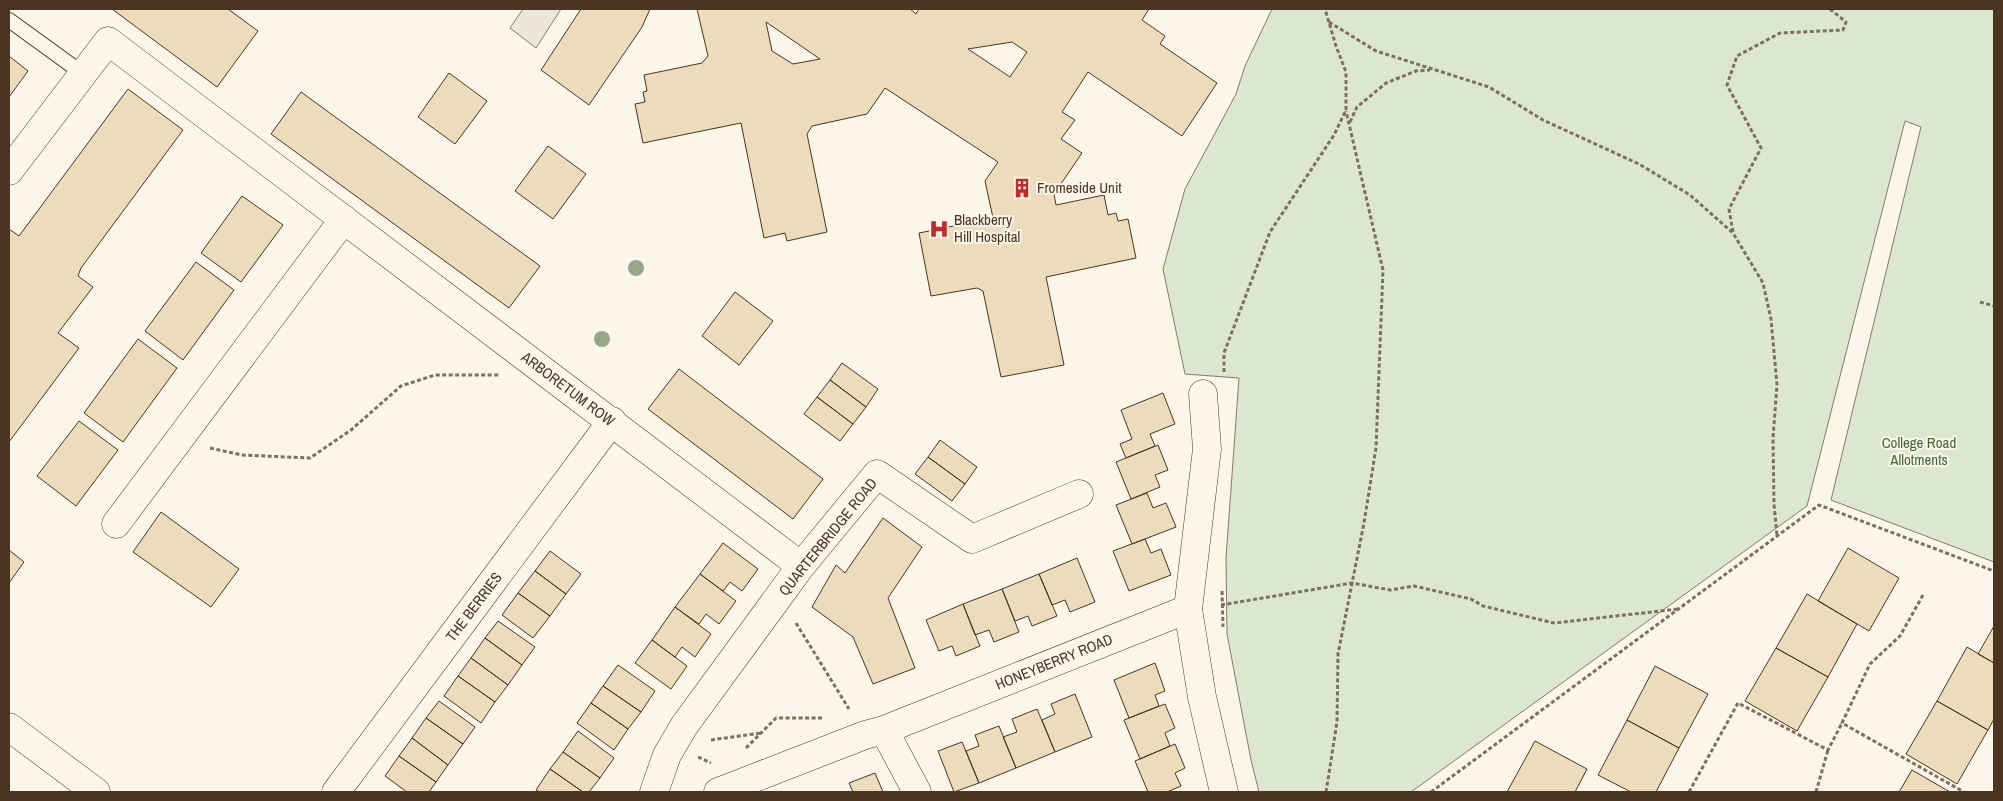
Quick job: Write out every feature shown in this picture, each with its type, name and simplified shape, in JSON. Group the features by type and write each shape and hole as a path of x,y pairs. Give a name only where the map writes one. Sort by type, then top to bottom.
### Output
{"street":[{"name":"ARBORETUM ROW","path":"80,77 108,41 801,566"},
{"path":"9,171 80,77"},
{"path":"116,524 178,441 339,215"},
{"path":"1213,388 1188,609 1202,697 1224,792"},
{"name":"THE BERRIES","path":"336,792 612,421"},
{"name":"QUARTERBRIDGE ROAD","path":"654,792 667,755 684,726 801,566 877,474 972,539 1079,494"},
{"name":"HONEYBERRY ROAD","path":"718,792 1188,609"},
{"path":"9,727 96,792"},
{"path":"875,732 917,792"}],"lane":[{"path":"9,20 80,77"}],"path":[{"path":"1325,9 1346,72 1346,110 1383,270 1376,448 1364,523 1338,654 1337,722 1326,792"},
{"path":"1733,233 1729,209 1761,148 1727,85 1737,56 1780,33 1843,30 1846,22 1830,9"},
{"path":"1329,21 1376,51 1489,87 1543,120 1639,164 1690,195 1733,233 1763,283 1771,319 1777,385 1773,457 1777,536"},
{"path":"1349,123 1357,107 1386,83 1416,71 1433,70"},
{"path":"1213,388 1270,232 1334,135 1346,110"},
{"path":"1980,302 1994,306"},
{"path":"178,441 242,455 310,458 351,430 401,386 435,375 499,376 523,355"},
{"path":"1431,792 1819,505 1994,571"},
{"path":"1188,609 1223,605 1352,582 1390,590 1414,586 1471,599 1483,606 1554,623 1679,609"},
{"path":"1222,586 1223,631"},
{"path":"1816,792 1828,750 1870,664 1900,636 1923,595"},
{"path":"779,597 875,732"},
{"path":"1689,792 1738,703 1828,750"},
{"path":"743,752 776,718 825,718"},
{"path":"1842,723 1964,792"},
{"path":"673,745 761,733"}],"green space":[{"name":"College Road Allotments","path":"1272,9 1994,9 1994,562 1831,500 1921,127 1905,121 1807,506 1411,792 1259,792 1227,634 1226,558 1239,378 1185,374 1163,269 1185,189 1236,94 1245,66"}],"shaded area":[{"path":"523,9 561,9 536,48 510,28"}],"building":[{"path":"112,9 228,9 258,31 217,87"},
{"path":"581,9 650,9 642,27 589,105 541,70"},
{"name":"Fromeside Unit","path":"697,9 910,9 916,14 919,9 1149,9 1142,20 1165,36 1160,44 1217,83 1182,136 1088,72 1062,112 1075,120 1061,139 1082,153 1054,194 1056,205 1104,195 1108,215 1116,213 1118,221 1128,219 1136,258 1046,277 1064,365 1001,377 983,291 977,288 931,296 919,233 993,218 985,181 998,162 885,88 867,114 812,126 807,134 827,232 787,241 785,233 764,238 741,123 643,143 635,104 645,102 643,92 647,91 644,75 702,63 708,56","holes":["766,22 820,59 793,64 772,51","1012,42 1027,52 1010,77 968,49"]},
{"path":"9,56 28,71 9,97"},
{"path":"449,73 487,101 455,144 418,117"},
{"path":"128,89 183,130 81,268 78,276 93,287 58,333 79,348 9,442 9,229 19,236"},
{"path":"301,92 540,266 509,308 271,134"},
{"path":"548,146 586,174 553,219 515,191"},
{"path":"242,196 283,225 241,282 201,253"},
{"path":"196,262 234,290 183,360 145,331"},
{"path":"735,292 773,321 739,365 702,336"},
{"path":"138,339 177,368 123,442 84,413"},
{"path":"842,363 878,389 866,407 830,380"},
{"path":"679,369 823,479 793,519 648,409"},
{"path":"830,380 866,407 853,424 817,397"},
{"path":"1163,393 1175,424 1150,434 1155,446 1126,458 1120,444 1132,439 1121,410"},
{"path":"817,397 853,424 840,441 804,414"},
{"path":"79,421 118,450 76,506 37,476"},
{"path":"940,440 977,467 965,484 928,457"},
{"path":"1158,445 1168,470 1155,475 1160,487 1131,499 1116,462"},
{"path":"928,457 965,484 952,501 915,474"},
{"path":"1147,493 1153,508 1166,503 1176,527 1132,544 1116,505"},
{"path":"161,512 239,569 211,607 133,552"},
{"path":"883,518 922,547 888,598 915,668 873,684 853,637 812,607 836,565 845,573"},
{"path":"1145,539 1151,553 1161,549 1171,575 1129,591 1113,551"},
{"path":"723,543 758,569 742,591 730,582 723,591 700,574"},
{"path":"1848,548 1899,578 1869,631 1818,601"},
{"path":"9,550 24,562 9,583"},
{"path":"550,551 581,574 566,594 535,571"},
{"path":"1077,558 1095,602 1070,612 1065,600 1052,605 1039,574"},
{"path":"535,571 566,594 550,616 518,593"},
{"path":"700,574 736,601 719,624 706,614 699,624 675,607"},
{"path":"1039,574 1057,616 1032,626 1028,616 1015,621 1002,589"},
{"path":"1002,589 1019,632 994,642 989,630 975,635 963,604"},
{"path":"518,593 550,616 533,638 502,615"},
{"path":"1807,594 1857,624 1828,677 1776,648"},
{"path":"963,604 980,646 956,656 952,646 939,651 926,620"},
{"path":"675,607 711,634 695,657 682,647 675,657 652,640"},
{"path":"498,621 535,647 522,665 485,638"},
{"path":"1994,626 1994,663 1978,654"},
{"path":"485,638 522,665 508,685 471,658"},
{"path":"652,640 687,666 671,689 635,663"},
{"path":"1967,647 1994,663 1994,719 1988,730 1937,701"},
{"path":"1776,648 1828,677 1797,731 1745,701"},
{"path":"471,658 508,685 495,702 458,676"},
{"path":"1155,663 1165,691 1155,695 1159,706 1129,718 1114,680"},
{"path":"618,665 655,691 641,712 603,686"},
{"path":"1655,666 1708,694 1679,748 1627,720"},
{"path":"458,676 495,702 481,723 444,696"},
{"path":"603,686 641,712 628,729 591,703"},
{"path":"1075,694 1092,737 1055,752 1042,720 1055,714 1051,704"},
{"path":"439,701 475,727 463,744 426,718"},
{"path":"1937,701 1988,730 1957,784 1906,754"},
{"path":"591,703 628,729 614,750 577,723"},
{"path":"1165,704 1175,728 1165,733 1170,746 1140,759 1124,720"},
{"path":"1037,709 1055,752 1016,768 1003,737 1017,732 1012,719"},
{"path":"426,718 463,744 448,765 412,738"},
{"path":"1627,720 1679,748 1656,792 1631,792 1598,775"},
{"path":"999,726 1016,768 979,783 966,751 979,746 975,735"},
{"path":"578,731 614,758 600,778 563,752"},
{"path":"412,738 448,765 436,782 399,756"},
{"path":"1535,741 1587,769 1575,792 1507,792"},
{"path":"962,742 979,783 954,792 938,751"},
{"path":"1175,744 1185,768 1175,773 1181,786 1167,792 1148,792 1135,761"},
{"path":"563,752 600,778 589,792 583,792 550,769"},
{"path":"399,756 436,782 429,792 407,792 385,776"},
{"path":"550,769 583,792 540,792 536,790"},
{"path":"1912,770 1950,792 1899,792"},
{"path":"875,773 883,792 853,792 849,783"}],"place":[{"name":"Fromeside Unit","path":"1022,188"},
{"name":"Blackberry Hill Hospital","path":"939,229"}]}
